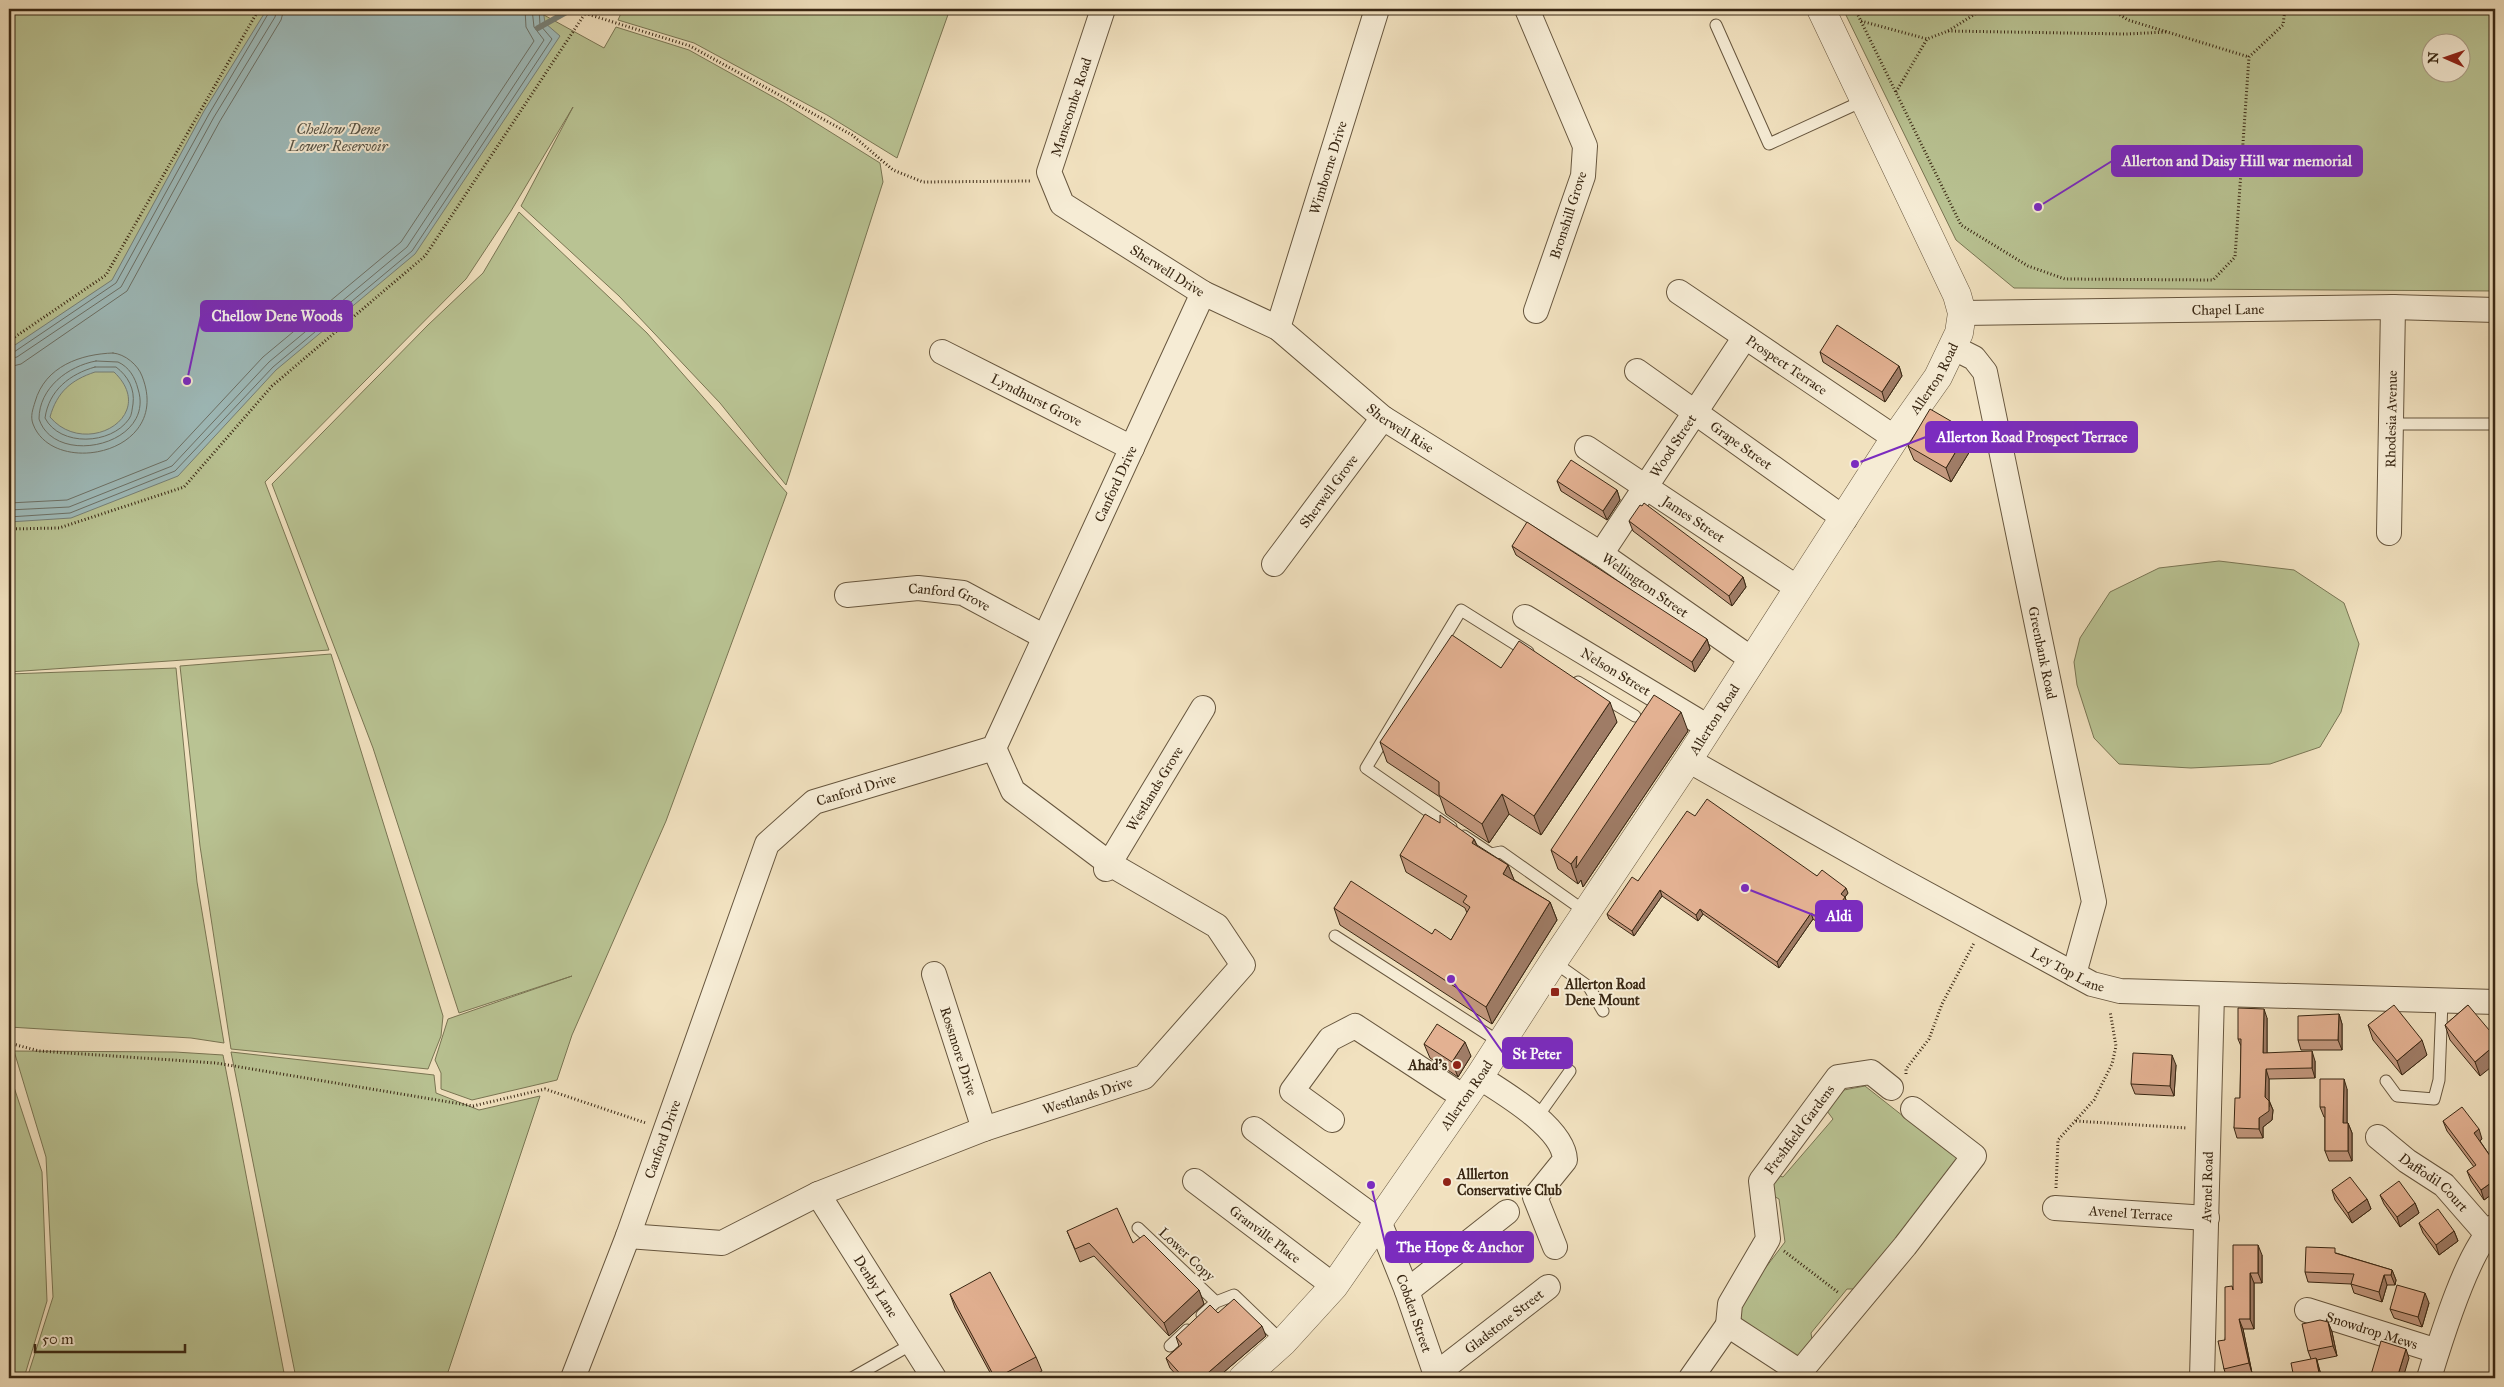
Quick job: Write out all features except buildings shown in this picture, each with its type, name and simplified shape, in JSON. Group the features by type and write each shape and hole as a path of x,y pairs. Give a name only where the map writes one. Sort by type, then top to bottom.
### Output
{"street":[{"name":"Manscombe Road","path":"1062,204 1049,172 1103,9"},
{"name":"Wimborne Drive","path":"1278,328 1378,9"},
{"name":"Bronshill Grove","path":"1527,9 1585,146 1586,158 1582,176 1536,311"},
{"name":"Allerton Road","path":"1243,1378 1283,1342 1334,1286 1472,1087 1688,760 1845,519 1895,438 1938,377 1959,333 1962,313 1957,295 1866,100 1821,9"},
{"name":"Sherwell Drive","path":"1062,204 1203,293 1278,328"},
{"name":"Prospect Terrace","path":"1679,292 1895,438"},
{"name":"Canford Drive","path":"573,1378 628,1236 767,844 814,802 994,748 1203,293"},
{"name":"Chapel Lane","path":"1962,313 2393,307 2495,310"},
{"name":"Rhodesia Avenue","path":"2389,533 2393,307"},
{"name":"Sherwell Rise","path":"1278,328 1383,418 1535,512"},
{"name":"Wood Street","path":"1601,554 1745,337"},
{"name":"Greenbank Road","path":"1952,347 1974,358 1985,372 2094,902 2074,974"},
{"name":"Lyndhurst Grove","path":"942,352 1132,448"},
{"name":"Grape Street","path":"1637,371 1845,519"},
{"name":"Sherwell Grove","path":"1274,564 1383,418"},
{"name":"James Street","path":"1588,448 1799,589"},
{"name":"Wellington Street","path":"1535,512 1601,554 1753,660"},
{"name":"Canford Grove","path":"847,595 918,588 963,594 1044,636"},
{"name":"Nelson Street","path":"1525,617 1708,727"},
{"name":"Westlands Grove","path":"1108,866 1203,708"},
{"name":"Westlands Drive","path":"628,1236 722,1243 818,1194 984,1129 1144,1077 1243,965 1217,926 1108,866 1013,791 994,748"},
{"name":"Ley Top Lane","path":"1688,760 2092,984 2120,991 2495,1002"},
{"name":"Rossmore Drive","path":"934,974 984,1129"},
{"name":"Avenel Road","path":"2202,1378 2212,994"},
{"path":"1332,1120 1292,1091 1330,1039 1355,1026 1472,1087 1538,1116 1565,1152 1565,1160 1535,1197 1555,1247"},
{"name":"Freshfield Gardens","path":"1768,1239 1761,1181 1838,1077 1871,1072 1899,1083"},
{"path":"1728,1325 1800,1375 1974,1156 1913,1109"},
{"path":"1254,1129 1379,1221"},
{"name":"Daffodil Court","path":"2378,1137 2407,1161 2444,1185 2491,1229"},
{"name":"Granville Place","path":"1195,1181 1334,1286"},
{"name":"Denby Lane","path":"818,1194 934,1378"},
{"name":"Avenel Terrace","path":"2055,1208 2207,1218"},
{"path":"1408,1292 1508,1212"},
{"name":"Cobden Street","path":"1379,1221 1408,1292 1437,1376"},
{"path":"2429,1378 2437,1351 2475,1250 2491,1229"},
{"path":"1691,1378 1728,1325 1730,1304 1768,1239"},
{"name":"Gladstone Street","path":"1437,1376 1548,1287"},
{"name":"Snowdrop Mews","path":"2307,1310 2437,1351"}],"lane":[{"path":"1716,25 1769,144 1866,100"},
{"path":"2391,424 2495,424"},
{"path":"1536,656 1461,610 1366,768 1491,854 1501,852 1586,912"},
{"path":"1569,676 1635,716"},
{"path":"1335,936 1501,1043"},
{"path":"1554,962 1589,987 1603,1010"},
{"path":"2386,1081 2397,1096 2434,1099 2439,1080 2442,1000"},
{"path":"1538,1116 1570,1071"},
{"name":"Lower Copy","path":"1138,1228 1216,1302"},
{"name":"Lower Copy","path":"1170,1346 1216,1302 1234,1294 1283,1342"},
{"path":"852,1378 912,1344"}],"path":[{"path":"9,342 106,275 259,9"},
{"path":"580,9 584,13 690,46 852,135 893,170 922,182 1053,181"},
{"path":"9,529 59,528 184,487 272,386 425,256 464,200 588,9"},
{"path":"1855,9 1961,225 2028,266 2065,279 2213,280 2235,257 2249,57 2284,25 2285,9"},
{"path":"1896,92 1927,39 1948,30 1983,9"},
{"path":"2111,9 2128,20 2249,57"},
{"path":"1861,20 1927,39"},
{"path":"1948,30 2126,34 2167,32"},
{"path":"1899,1083 1906,1069 1929,1039 1942,1004 1984,925"},
{"path":"2055,1208 2058,1140 2094,1100 2112,1064 2116,1046 2107,988"},
{"path":"9,1043 39,1051 216,1063 472,1106 545,1089 666,1129"},
{"path":"2076,1120 2209,1130"},
{"path":"1768,1239 1856,1305"}],"green space":[{"path":"9,9 533,9 604,48 616,27 689,50 784,103 880,163 883,182 786,485 720,403 619,296 521,206 573,107 511,211 466,279 265,482 329,650 9,672"},
{"path":"623,9 950,9 897,158 827,115 694,43 618,20"},
{"path":"1843,9 2495,9 2495,291 2014,288 1956,240"},
{"path":"519,212 647,333 787,493 666,821 572,1035 557,1080 472,1100 441,1089 441,1073 435,1060 448,1019 572,976 459,1013 373,748 272,484 428,325 483,273"},
{"path":"2219,561 2294,570 2344,603 2359,644 2341,712 2320,747 2270,764 2191,768 2119,764 2094,738 2077,685 2074,662 2080,638 2110,592 2159,568"},
{"path":"331,654 443,1016 441,1036 428,1069 231,1049 200,846 180,666"},
{"path":"176,668 197,882 224,1043 191,1038 9,1027 9,674"},
{"path":"14,1051 175,1052 223,1055 285,1378 27,1378 53,1297 46,1157"},
{"path":"231,1052 434,1075 436,1093 479,1110 540,1096 446,1378 296,1378"},
{"path":"9,1072 42,1172 47,1301 24,1378 9,1378"},
{"path":"1865,1086 1946,1150 1955,1146 1958,1165 1861,1289 1847,1289 1811,1333 1812,1340 1799,1358 1740,1320 1738,1304 1785,1242 1779,1199 1770,1194 1776,1175 1783,1177 1833,1119 1827,1111 1844,1090"}],"water":[{"name":"Chellow Dene Lower Reservoir","path":"267,9 543,9 545,23 560,36 415,254 276,370 178,476 71,518 9,522 9,349 112,280 204,111","holes":["95,372 114,372 126,388 128,404 123,417 112,427 98,433 81,434 65,429 50,417 61,394 72,383"]}],"waterway":[{"path":"538,28 572,9"}],"place":[{"name":"Allerton and Daisy Hill war memorial","path":"2038,207"},
{"name":"Chellow Dene Woods","path":"187,381"},
{"name":"Allerton Road Prospect Terrace","path":"1855,464"},
{"name":"Aldi","path":"1745,888"},
{"name":"St Peter","path":"1451,979"},
{"name":"Allerton Road Dene Mount","path":"1555,992"},
{"name":"Ahad's","path":"1457,1065"},
{"name":"Alllerton Conservative Club","path":"1447,1182"},
{"name":"The Hope & Anchor","path":"1371,1185"}]}
